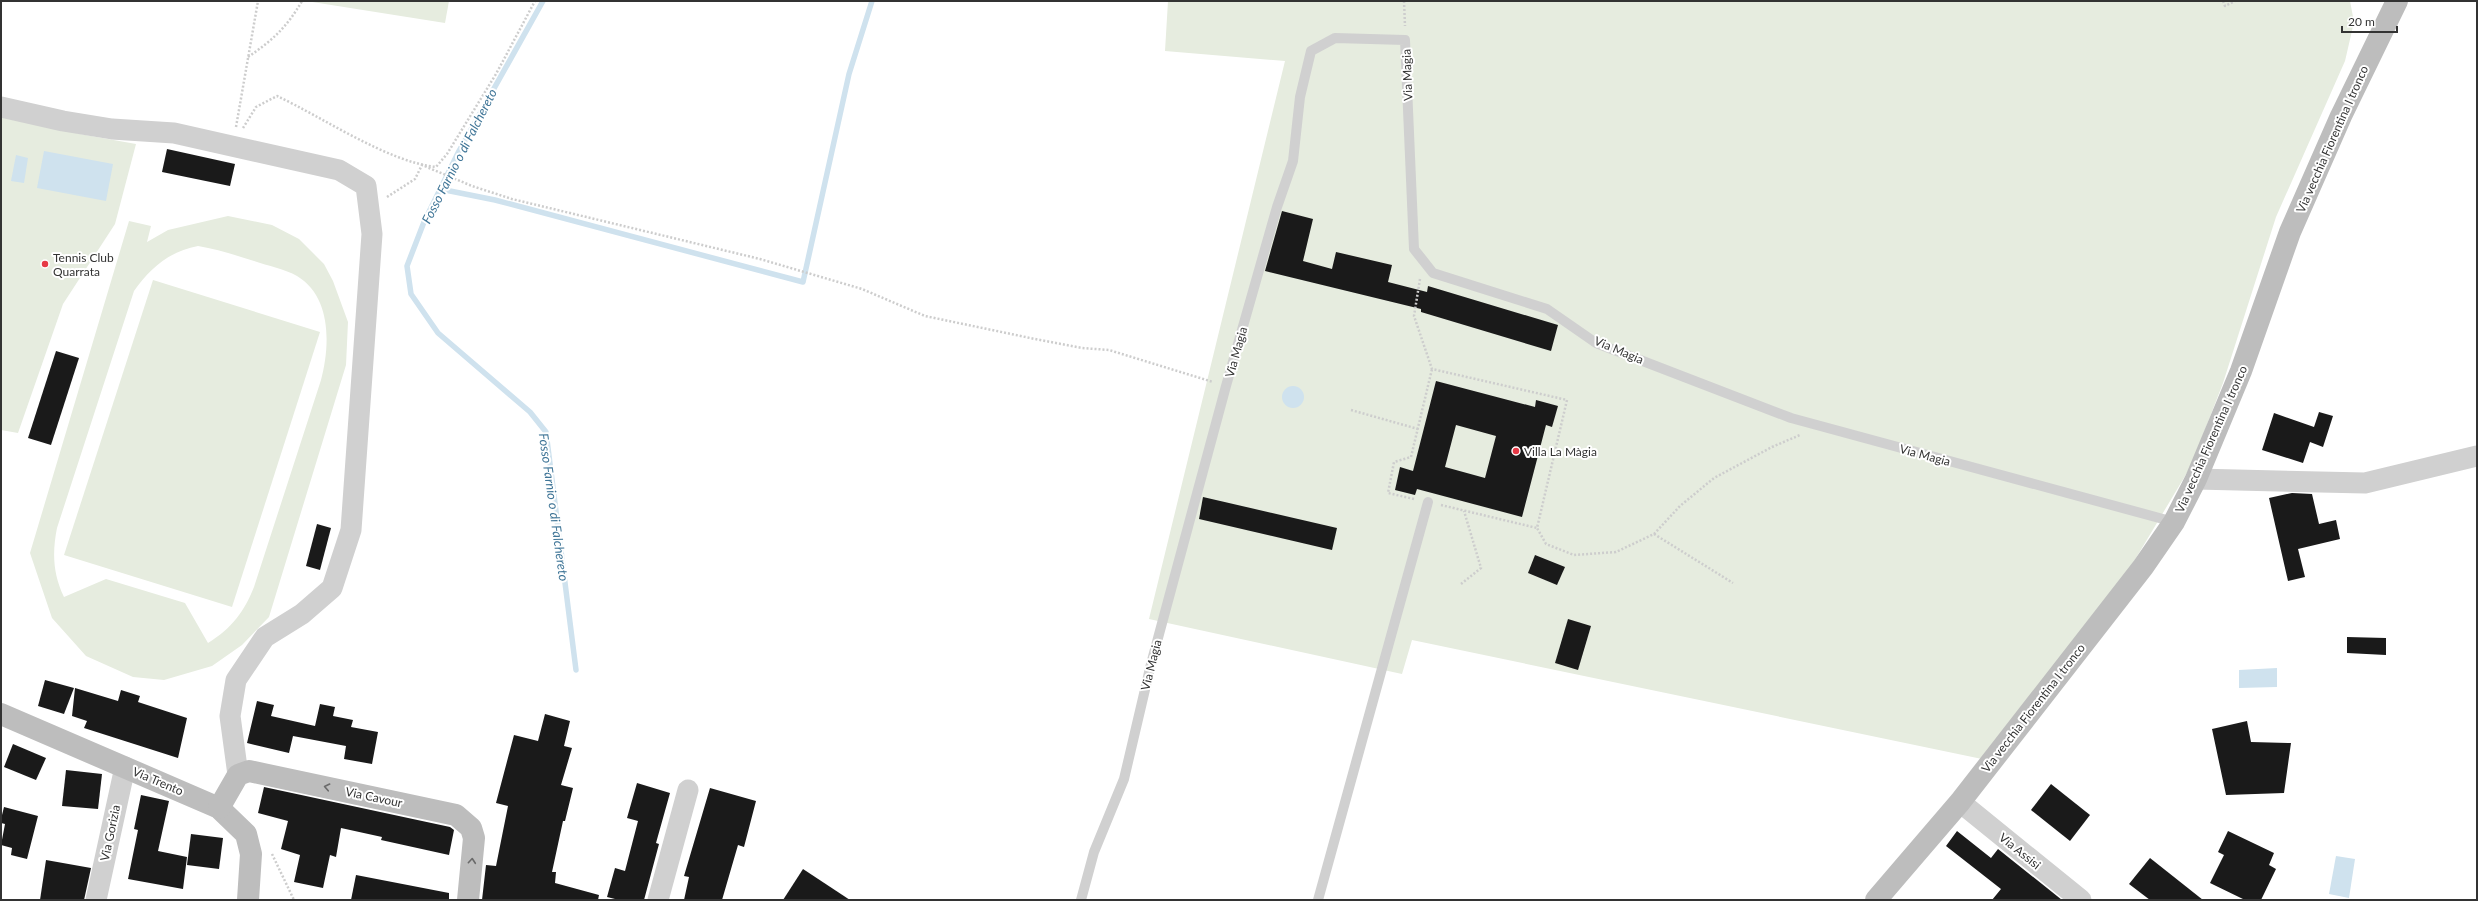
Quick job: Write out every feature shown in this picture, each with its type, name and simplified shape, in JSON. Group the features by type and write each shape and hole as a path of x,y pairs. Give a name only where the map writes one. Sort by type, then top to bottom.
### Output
{"street":[{"name":"Via vecchia Fiorentina I tronco","path":"1876,900 1960,802 2143,567 2174,522 2196,479 2241,371 2290,232 2341,116 2397,1"},
{"path":"1,107 63,121 112,129 174,133 339,170 366,186 372,234 351,530 332,588 302,614 265,638 236,680 230,716 238,775 219,808"},
{"path":"2196,479 2365,483 2477,456"},
{"name":"Via Trento","path":"1,714 219,808 246,834 251,854 251,888 248,900"},
{"name":"Via Gorizia","path":"96,900 125,767"},
{"name":"Via Cavour","path":"238,775 249,771 456,815 471,828 474,838 468,900"},
{"path":"658,900 688,790"},
{"name":"Via Assisi","path":"1960,802 2081,900"}],"lane":[{"name":"Via Magia","path":"1081,900 1094,852 1124,779 1151,664 1226,386 1277,207 1293,161 1300,96 1311,52 1334,38 1406,40 1414,248 1433,273 1547,309 1596,343 1820,427 2174,522"},
{"path":"1318,900 1428,502"}],"path":[{"path":"233,146 258,1"},
{"path":"248,57 271,41 290,22 302,1"},
{"path":"422,165 436,167 447,154 496,74 534,1"},
{"path":"1404,1 1406,40"},
{"path":"2223,1 2225,6 2235,1"},
{"path":"233,146 256,107 277,96 312,112 367,143 472,186 512,199 760,259 862,289 925,316 1082,348 1109,350 1226,386"},
{"path":"371,221 387,197 415,179 422,165"},
{"path":"1423,261 1414,316 1432,369 1411,457 1394,462 1388,493 1538,528"},
{"path":"1432,369 1567,400 1538,528 1546,544 1574,555 1616,552 1654,534 1680,506 1714,478 1772,447 1820,427"},
{"path":"1351,410 1418,429"},
{"path":"1461,584 1480,568 1464,510"},
{"path":"1654,534 1733,583"},
{"path":"270,852 294,900"}],"shaded area":[{"path":"306,1 449,1 445,23"},
{"path":"1168,1 2350,1 2354,22 2345,61 2276,217 2223,383 2191,466 2133,563 1982,759 1412,640 1402,674 1149,619 1285,61 1165,51"},
{"name":"Tennis Club Quarrata","path":"1,114 80,134 136,144 115,224 63,304 18,433 1,430"},
{"path":"228,216 272,225 299,239 324,264 333,281 348,322 346,365 269,617 242,645 212,666 164,680 133,677 86,656 52,618 30,553 129,221 151,226 147,242 168,230","holes":["198,246 287,271 297,276 308,285 317,296 326,323 327,338 321,380 254,587 246,604 236,619 224,631 208,643 185,603 106,579 64,597 60,588 54,563 54,546 57,528 134,291 154,268 170,256 188,248"]},
{"path":"153,280 320,332 232,607 64,555"}],"water":[{"path":"44,151 113,164 106,201 37,188"},
{"path":"16,155 28,158 24,183 11,181"},
{"path":"1293,386 1297,387 1303,393 1303,401 1297,407 1293,408 1289,407 1283,401 1282,397 1283,393 1289,387"},
{"path":"2277,668 2277,687 2239,688 2239,670"},
{"path":"2336,856 2355,859 2349,898 2329,894"}],"building":[{"path":"167,149 235,164 230,186 162,172"},
{"path":"1282,211 1313,219 1303,261 1332,269 1336,252 1392,265 1388,282 1427,292 1428,286 1558,325 1551,351 1421,312 1421,309 1265,271"},
{"path":"56,351 79,358 51,445 28,438"},
{"name":"Villa La Màgia","path":"1436,381 1535,407 1536,400 1558,406 1552,427 1546,425 1522,517 1417,489 1415,495 1395,490 1400,467 1413,471","holes":["1456,425 1496,436 1485,478 1445,467"]},
{"path":"2319,412 2333,416 2323,447 2310,442 2303,463 2262,450 2274,413 2314,427"},
{"path":"2292,493 2312,494 2319,524 2336,520 2340,539 2298,549 2305,577 2288,581 2269,498"},
{"path":"1203,497 1337,528 1332,550 1199,519"},
{"path":"317,524 331,528 320,570 306,566"},
{"path":"1535,555 1565,567 1557,585 1528,573"},
{"path":"1568,619 1591,626 1578,670 1555,663"},
{"path":"2347,637 2386,638 2386,655 2347,653"},
{"path":"45,680 74,688 64,714 38,706"},
{"path":"75,688 118,701 121,690 140,696 138,702 187,718 178,758 84,728 87,721 72,716"},
{"path":"257,701 274,705 271,716 315,726 320,704 335,707 333,716 353,720 351,727 378,732 372,764 344,759 346,746 293,736 289,753 247,743"},
{"path":"545,714 570,721 564,746 572,748 561,785 573,788 565,821 563,821 552,872 556,872 555,883 599,895 598,900 482,900 486,865 496,866 508,806 496,803 514,735 538,741"},
{"path":"2247,721 2251,742 2291,743 2284,793 2226,795 2212,729"},
{"path":"13,744 46,758 36,780 4,767"},
{"path":"66,770 102,774 98,809 62,806"},
{"path":"637,783 670,793 656,843 659,844 644,900 619,900 607,897 615,868 625,871 638,821 627,818"},
{"path":"2051,784 2090,815 2070,841 2031,810"},
{"path":"264,787 450,827 454,830 449,855 381,840 382,837 341,828 336,857 330,855 323,888 294,882 300,855 281,849 288,821 258,813"},
{"path":"710,788 756,801 744,847 738,845 722,900 684,900 689,877 684,876"},
{"path":"141,795 169,801 158,851 187,857 183,889 128,879 138,830 134,829"},
{"path":"4,807 38,816 27,859 11,855 12,848 1,845 5,824 1,823"},
{"path":"1957,831 1991,858 1998,849 2062,900 1992,900 2001,889 1946,846"},
{"path":"2228,831 2274,853 2269,865 2276,869 2261,900 2245,900 2210,883 2224,855 2218,852"},
{"path":"191,834 223,838 219,869 187,865"},
{"path":"2150,858 2203,900 2150,900 2129,884"},
{"path":"46,860 91,868 84,900 40,900"},
{"path":"803,869 850,900 783,900"},
{"path":"356,875 449,893 449,900 351,900"}],"waterway":[{"name":"Fosso Farnio o di Falchereto","path":"543,1 459,151 424,222 407,266 411,294 438,333 530,412 546,432 576,670"},
{"path":"440,189 495,200 803,282 849,74 872,1"}],"place":[{"name":"Tennis Club Quarrata","path":"45,264"},
{"name":"Villa La Màgia","path":"1516,451"}]}
